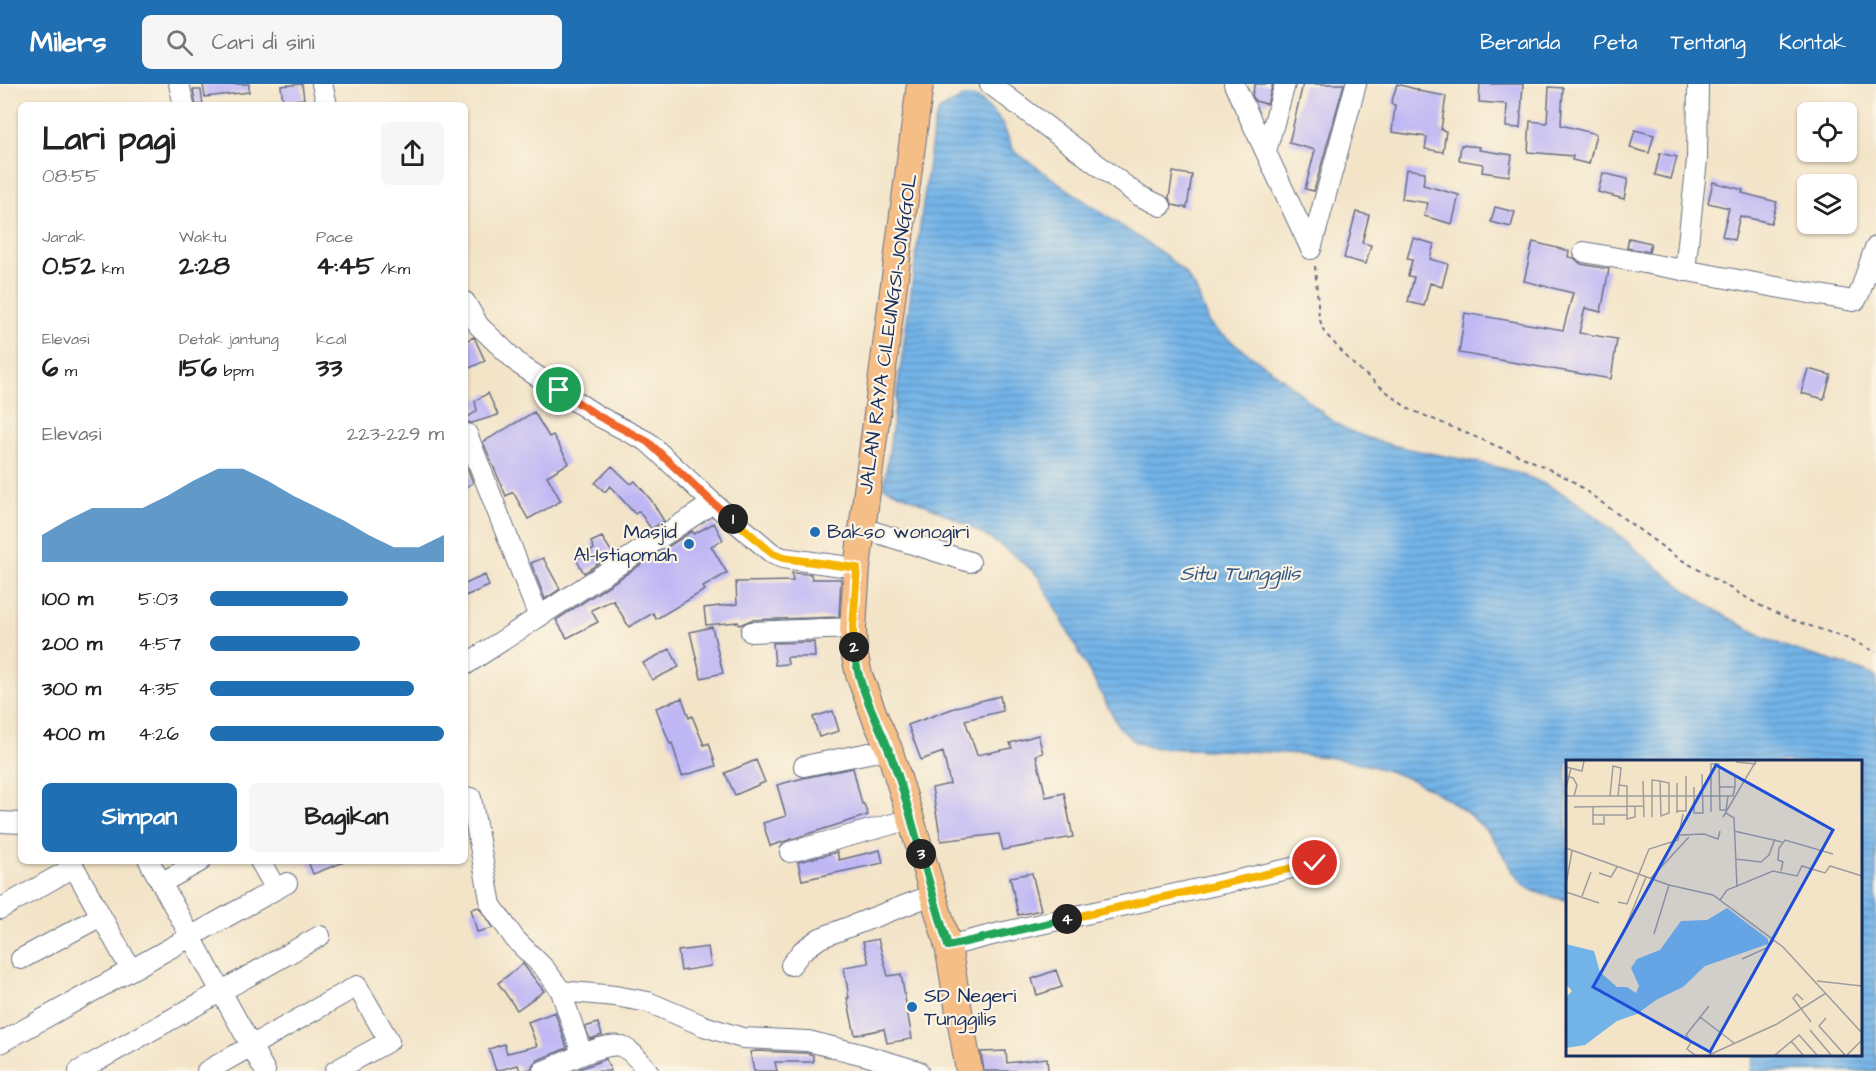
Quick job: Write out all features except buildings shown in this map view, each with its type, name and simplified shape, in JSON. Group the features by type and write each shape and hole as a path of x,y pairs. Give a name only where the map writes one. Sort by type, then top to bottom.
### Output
{"main road":[{"name":"JALAN RAYA CILEUNGSI-JONGGOL","path":"920,84 857,568 853,628 854,652 859,675 889,749 912,819 948,946 969,1071"}],"street":[{"path":"179,84 183,102"},
{"path":"322,84 326,102"},
{"path":"990,84 1138,195 1161,206"},
{"path":"1234,84 1311,249"},
{"path":"1266,150 1285,84"},
{"path":"1311,249 1356,84"},
{"path":"1685,271 1697,160 1698,84"},
{"path":"1584,252 1854,301 1860,292 1876,247"},
{"path":"468,308 478,326 520,365 598,416 648,442 713,503 773,554 783,558 857,568"},
{"path":"468,438 539,617"},
{"path":"468,663 713,503"},
{"path":"862,528 970,562"},
{"path":"751,632 853,628"},
{"path":"804,766 889,749"},
{"path":"468,798 471,798 491,905 514,939 545,969 561,991 582,1054"},
{"path":"790,852 912,819"},
{"path":"0,822 18,823"},
{"path":"948,946 1315,863"},
{"path":"0,909 80,864 101,916 131,970"},
{"path":"151,864 265,1071"},
{"path":"161,883 196,864"},
{"path":"0,1043 282,886 263,864"},
{"path":"790,965 802,951 820,938 932,895"},
{"path":"21,959 101,916"},
{"path":"79,1071 320,936"},
{"path":"207,1071 357,986 388,1041 335,1071"},
{"path":"561,991 615,996 648,1002 704,1026 742,1038 808,1041 918,1071"},
{"path":"543,1071 582,1054 612,1046 621,1046 630,1052 648,1071"}],"path":[{"path":"1311,249 1315,266 1319,317 1324,332 1356,367 1407,408 1571,480 1675,556 1759,605 1792,620 1844,637 1876,652"}],"water":[{"name":"Situ Tunggilis","path":"963,97 980,100 1002,123 1014,151 1165,255 1184,272 1196,289 1208,322 1216,330 1293,387 1334,422 1374,440 1502,468 1550,487 1599,519 1686,590 1738,624 1787,647 1876,677 1876,1071 1751,1071 1754,1056 1861,1056 1861,760 1566,760 1566,900 1548,896 1528,888 1521,882 1491,836 1471,816 1438,793 1398,774 1329,757 1256,751 1149,747 1134,741 1119,727 1038,576 1004,548 966,524 884,487 934,125 939,111"}],"place":[{"name":"Bakso wonogiri","path":"815,532"},
{"name":"Masjid Al-Istiqomah","path":"689,544"},
{"name":"SD Negeri Tunggilis","path":"912,1007"}],"route":[{"path":"559,390 598,416 648,442 713,503 773,554 783,558 857,568 853,628 854,652 859,675 889,749 912,819 948,946 1315,863"}]}
